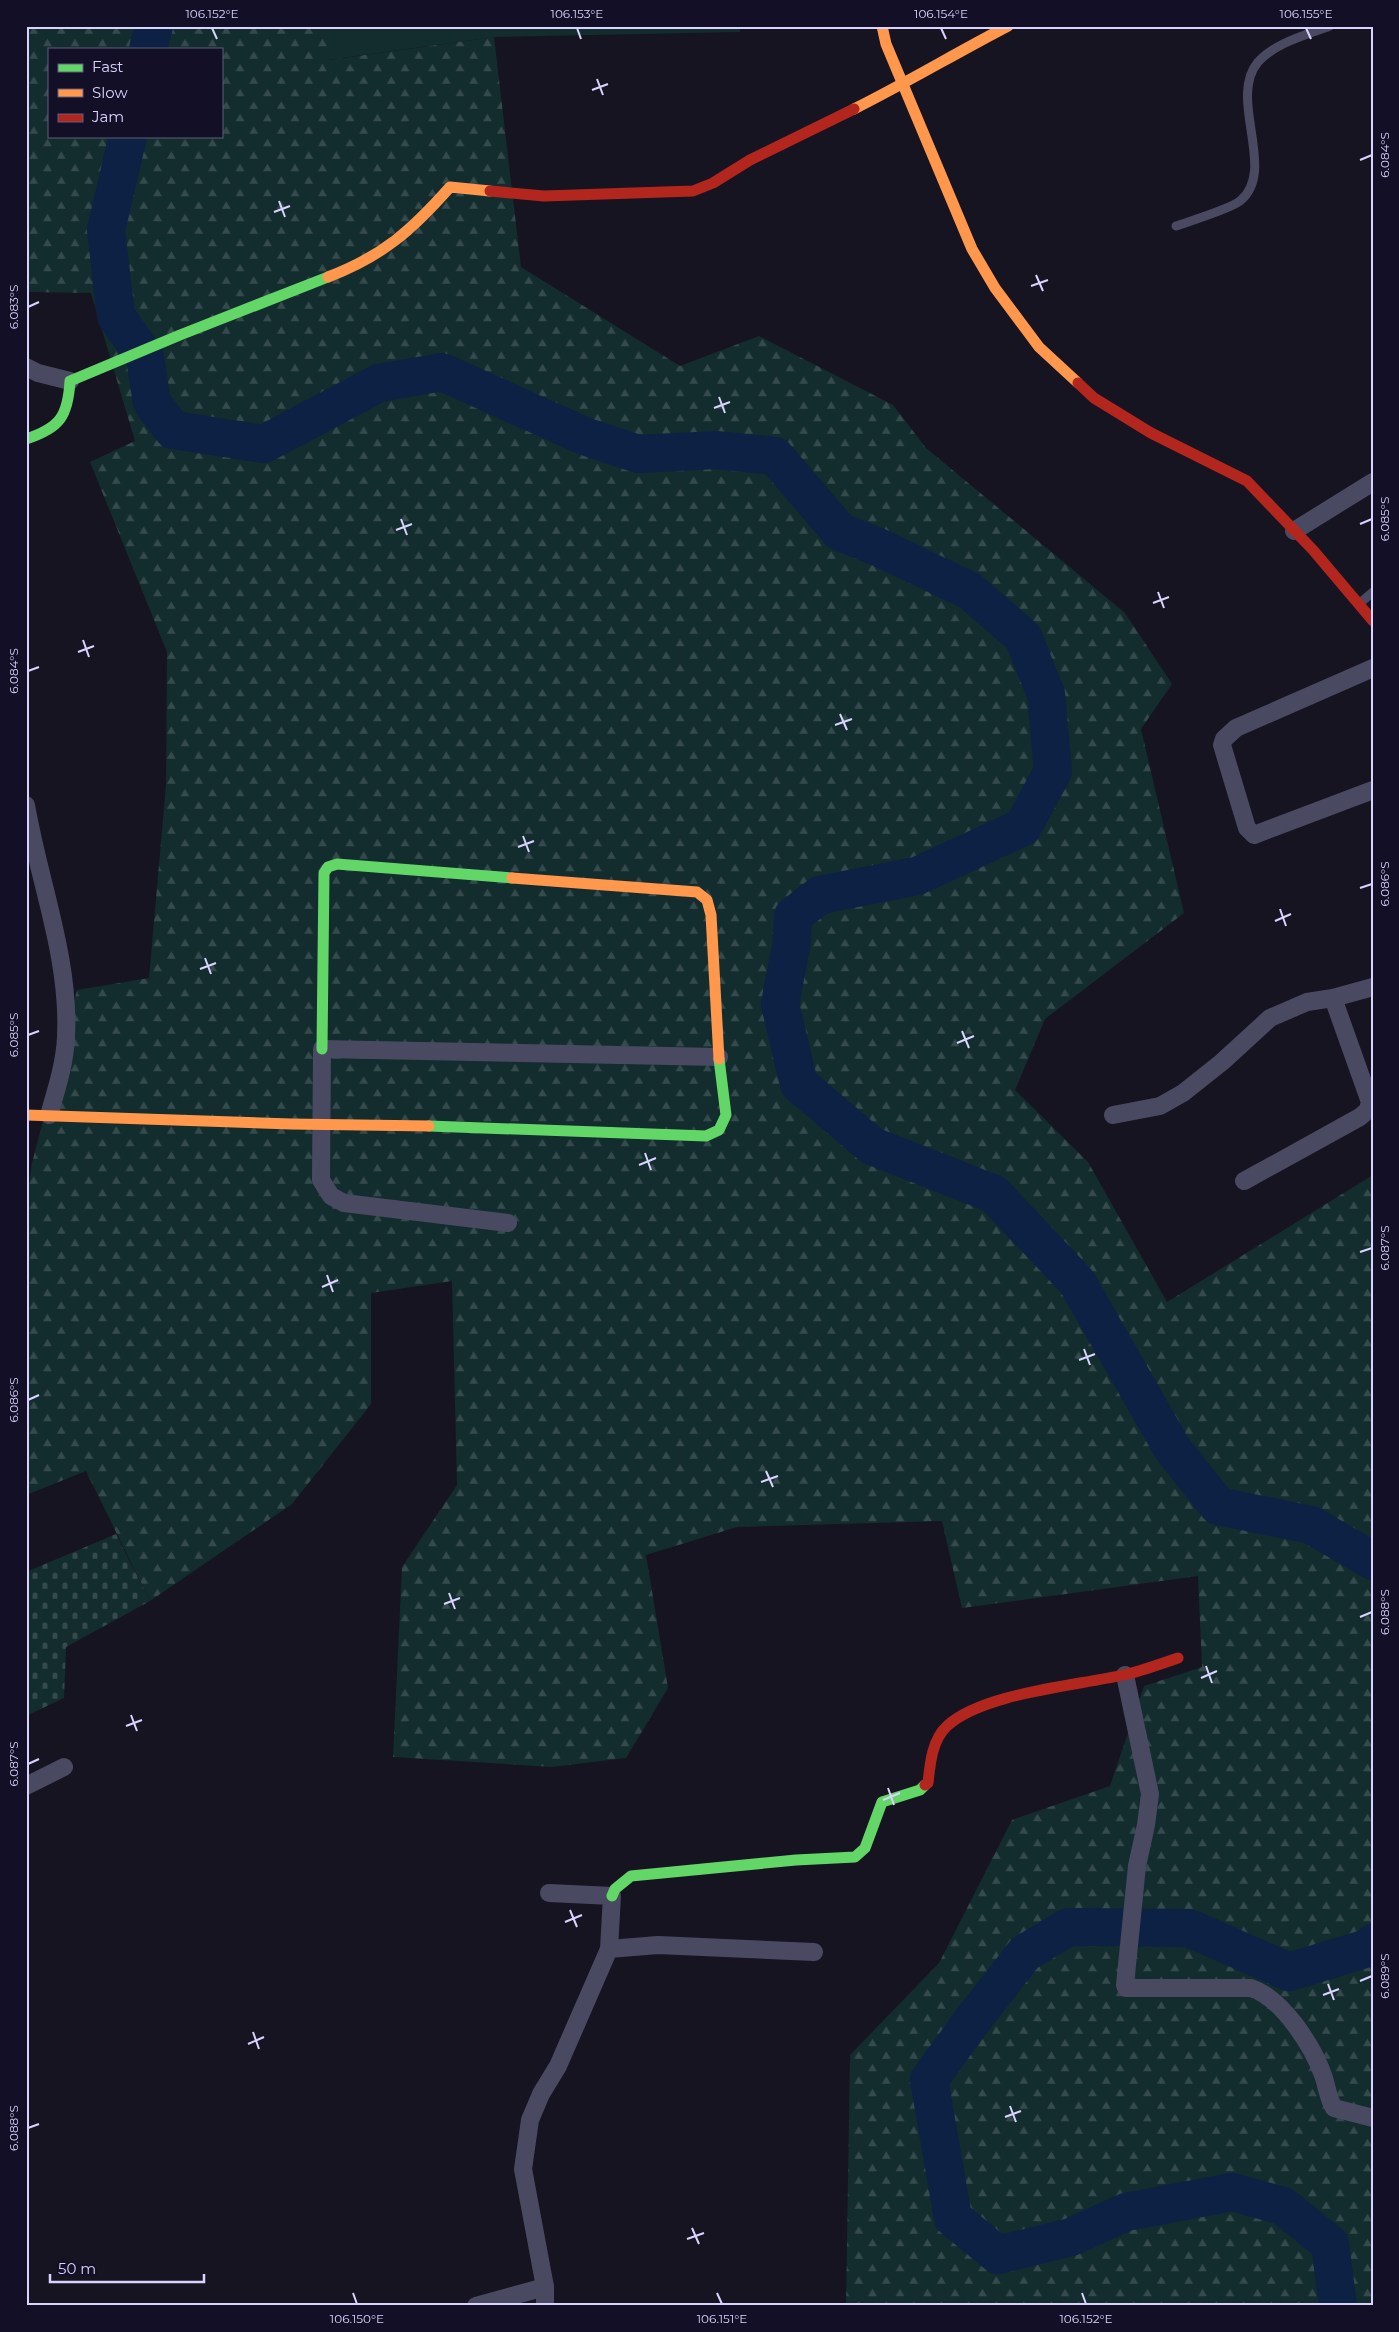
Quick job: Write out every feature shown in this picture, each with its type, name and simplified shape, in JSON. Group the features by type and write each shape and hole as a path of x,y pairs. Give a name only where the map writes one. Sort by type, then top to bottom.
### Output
{"street":[{"path":"882,26 886,44 972,248 995,288 1039,347 1094,398 1151,433 1214,462 1246,481 1294,531 1373,621"},
{"path":"26,367 38,373 76,379 180,335 318,283 390,246 418,223 450,188 544,196 693,191 713,183 750,160 904,84 942,60 1008,26"},
{"path":"26,439 42,434 54,427 66,414 76,379"},
{"path":"1294,531 1373,482"},
{"path":"1373,668 1236,728 1224,740 1222,745 1248,828 1254,835 1373,790"},
{"path":"26,805 61,957 66,994 66,1039 49,1115"},
{"path":"26,1115 321,1124 376,1124 706,1136 719,1130 726,1115 719,1057 711,915 707,900 696,892 337,864 328,867 324,874 321,1124 321,1180 331,1196 344,1203 508,1223"},
{"path":"1113,1114 1160,1106 1183,1093 1216,1067 1270,1018 1306,1002 1333,998 1373,987"},
{"path":"1244,1181 1360,1117 1368,1110 1370,1102 1333,998"},
{"path":"322,1049 719,1057"},
{"path":"545,2306 545,2288 523,2169 530,2120 541,2094 558,2066 610,1949 612,1896 615,1889 631,1876 796,1860 855,1857 865,1848 882,1802 920,1790 928,1783 931,1754 941,1734 953,1722 992,1704 1036,1692 1125,1675 1178,1658"},
{"path":"1125,1675 1134,1726 1150,1794 1146,1825 1137,1866 1125,1985 1128,1990 1251,1988 1263,1992 1277,2002 1310,2046 1334,2108 1373,2118"},
{"path":"26,1786 64,1768"},
{"path":"549,1893 612,1896"},
{"path":"610,1949 658,1945 814,1952"},
{"path":"476,2306 545,2288"}],"lane":[{"path":"1176,226 1239,202 1248,192 1253,179 1254,148 1247,107 1251,73 1258,62 1268,53 1296,38 1330,26"},
{"path":"1359,603 1373,592"}],"green space":[{"path":"26,26 329,26 329,60 494,37 521,267 680,366 759,336 893,405 926,448 1125,613 1172,684 1141,729 1184,913 1045,1019 1015,1090 1088,1162 1167,1302 1373,1175 1373,2306 846,2306 850,2055 939,1963 1012,1820 1110,1786 1144,1686 1202,1667 1198,1576 962,1608 942,1521 737,1527 646,1555 668,1688 626,1758 552,1767 393,1757 402,1567 457,1485 452,1281 371,1293 371,1404 292,1504 150,1601 86,1471 26,1495 26,1206 32,1163 77,990 149,978 166,785 167,652 90,462 135,441 91,293 28,292 26,279"},
{"path":"329,26 740,26 740,32 494,37 328,60"},
{"path":"116,1534 150,1601 66,1647 64,1698 26,1716 26,1572"}],"waterway":[{"path":"148,48 154,26"},
{"path":"128,138 106,230 116,316 145,357 152,403 173,430 264,444 379,383 442,372 584,436 638,454 716,450 775,456 840,532 876,546 970,591 1023,637 1046,694 1053,771 1023,827 917,876 820,895 793,916 791,946 780,1004 799,1084 872,1146 994,1194 1077,1282 1172,1448 1218,1506 1311,1525 1373,1561"},
{"path":"1338,2306 1330,2244 1283,2206 1232,2192 1126,2212 1071,2237 998,2255 953,2218 929,2080 1025,1953 1068,1927 1189,1928 1289,1972 1371,1947 1373,1943"}],"traffic: fast":[{"path":"26,439 47,430 60,419 67,403 70,381 180,335 328,277"},
{"path":"322,1049 324,873 328,867 337,864 512,878"},
{"path":"429,1126 706,1136 719,1130 726,1115 719,1059"},
{"path":"612,1896 615,1889 631,1876 796,1860 855,1857 865,1848 882,1802 920,1790 925,1785"}],"traffic: slow":[{"path":"882,26 886,44 972,249 995,288 1039,347 1078,383"},
{"path":"854,109 1008,26"},
{"path":"328,277 381,251 409,229 450,187 490,191"},
{"path":"512,878 697,892 707,900 711,915 719,1059"},
{"path":"26,1115 291,1124 429,1126"}],"traffic: jam":[{"path":"490,191 544,196 693,191 713,183 750,160 854,109"},
{"path":"1078,383 1094,398 1151,433 1247,481 1313,550 1373,621"},
{"path":"925,1785 928,1783 933,1753 938,1738 947,1726 963,1715 1006,1698 1130,1673 1178,1658"}]}
